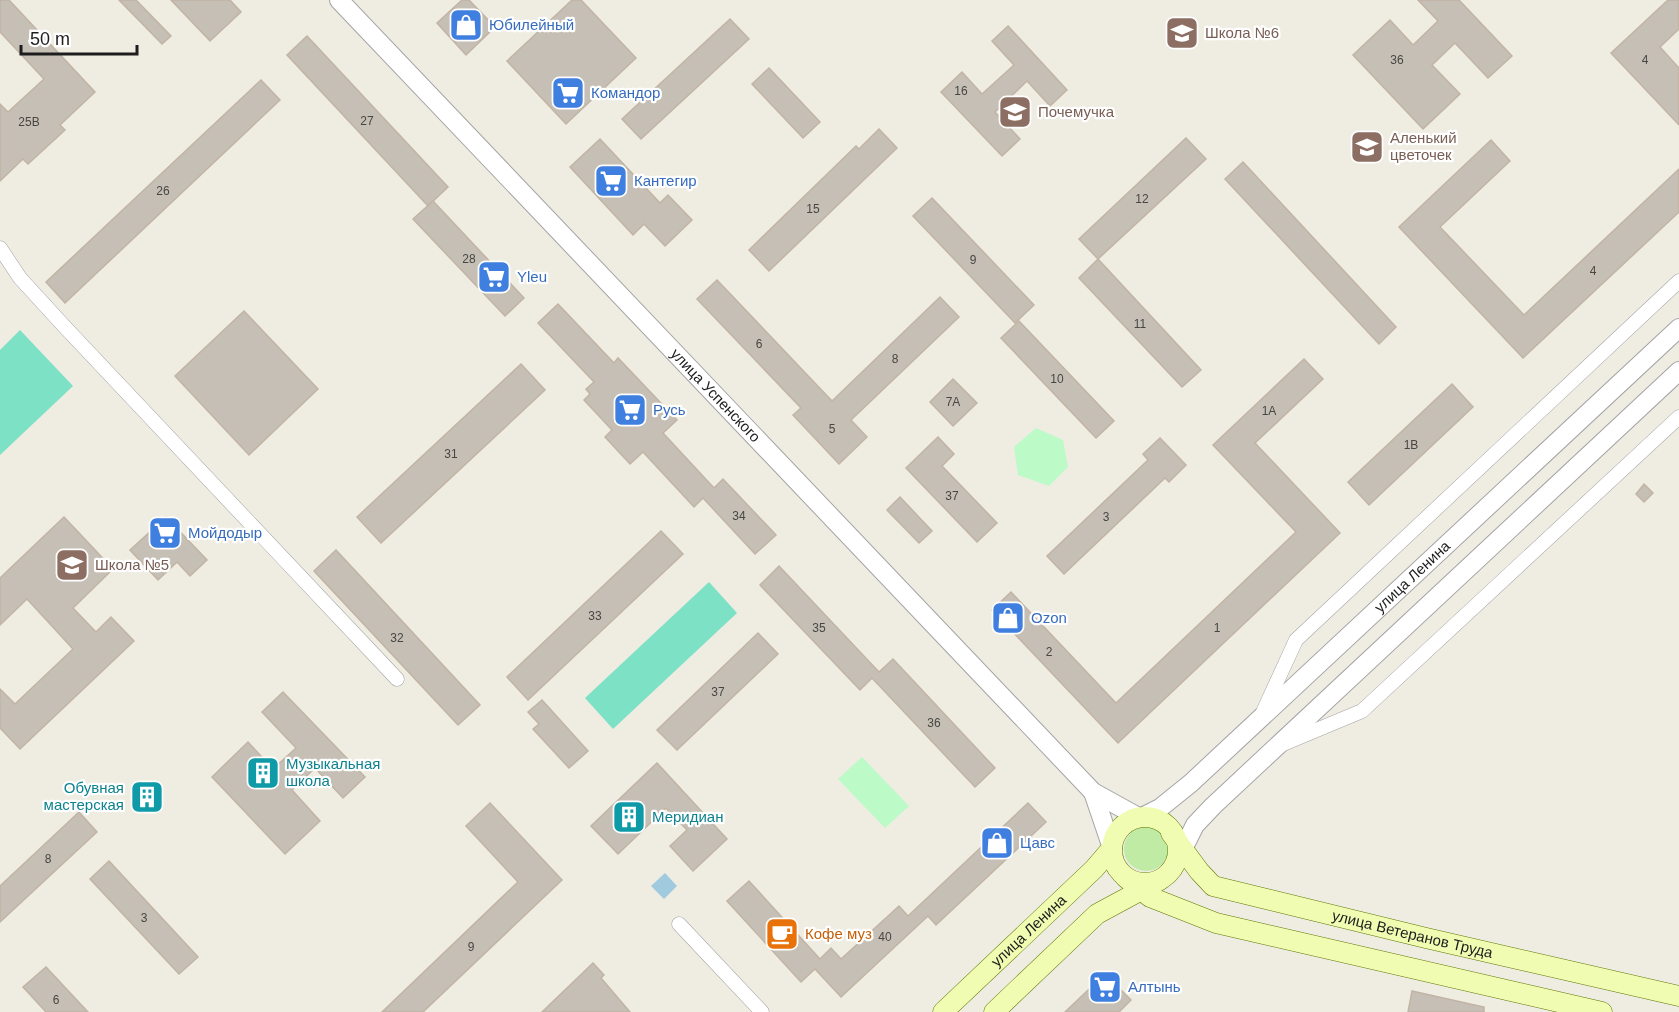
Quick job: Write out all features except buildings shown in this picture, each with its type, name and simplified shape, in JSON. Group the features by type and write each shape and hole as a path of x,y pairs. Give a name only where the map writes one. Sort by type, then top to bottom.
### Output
{"main road":[{"path":"994,1012 1133,883 1160,880 1168,875 1177,847 1158,821 1140,818 1132,820 1118,831 1112,848 1115,863 1133,883"},
{"name":"улица Ветеранов Труда","path":"1177,847 1213,886 1679,996"},
{"name":"улица Ленина","path":"943,1012 1094,869 1112,848"},
{"name":"улица Ветеранов Труда","path":"1133,883 1168,906 1216,923 1602,1012"}],"street":[{"name":"улица Успенского","path":"339,0 1093,792"},
{"path":"0,248 20,278 63,325 397,679"},
{"path":"1260,718 1296,640 1679,281"},
{"name":"улица Ленина","path":"1140,818 1175,797 1679,328"},
{"path":"1177,847 1213,806 1679,370"},
{"path":"1278,746 1362,711 1679,417"},
{"path":"1093,792 1140,818"},
{"path":"1093,792 1112,848"},
{"path":"679,924 762,1012"}],"green space":[{"path":"20,330 73,386 0,455 0,350"},
{"path":"1036,428 1063,440 1068,467 1049,486 1018,475 1014,447"},
{"path":"709,582 737,613 613,729 585,698"},
{"path":"862,757 909,806 885,828 838,779"},
{"path":"1146,827 1155,828 1162,833 1167,840 1167,858 1162,865 1155,870 1146,871 1137,870 1130,865 1125,858 1124,849 1125,840 1130,833 1137,828"}],"water":[{"path":"665,873 677,886 664,899 651,886"}],"place":[{"name":"Юбилейный","path":"466,25"},
{"name":"Школа №6","path":"1182,33"},
{"name":"Командор","path":"568,93"},
{"name":"Почемучка","path":"1015,112"},
{"name":"Аленький цветочек","path":"1367,147"},
{"name":"Кантегир","path":"611,181"},
{"name":"Yleu","path":"494,277"},
{"name":"Русь","path":"630,410"},
{"name":"Мойдодыр","path":"165,533"},
{"name":"Школа №5","path":"72,565"},
{"name":"Ozon","path":"1008,618"},
{"name":"Музыкальная школа","path":"263,773"},
{"name":"Обувная мастерская","path":"147,797"},
{"name":"Меридиан","path":"629,817"},
{"name":"Цавс","path":"997,843"},
{"name":"Кофе муз","path":"782,934"},
{"name":"Алтынь","path":"1105,987"}]}
